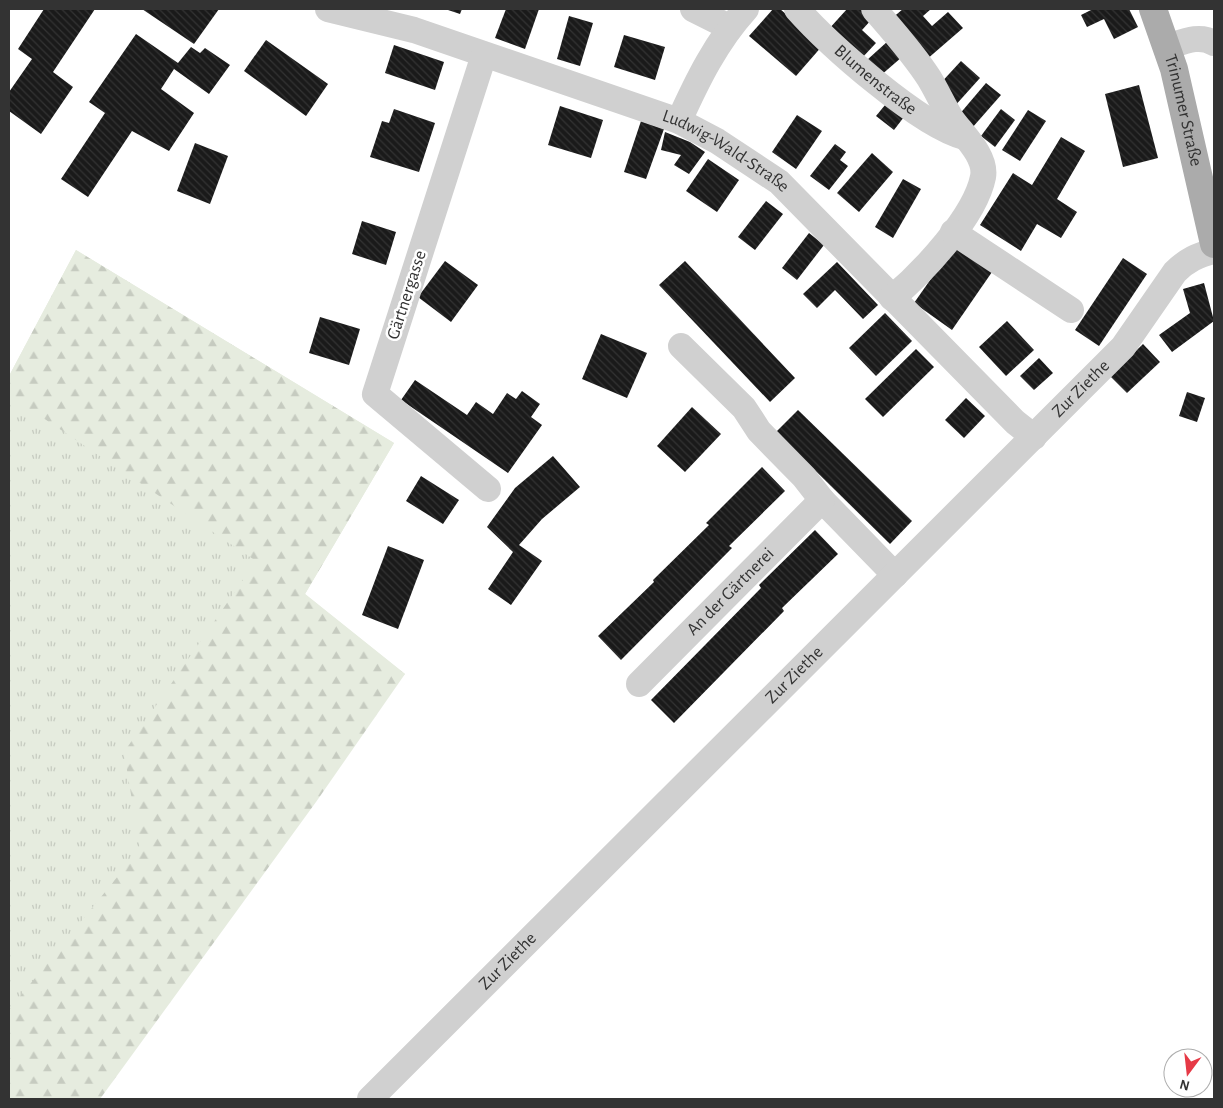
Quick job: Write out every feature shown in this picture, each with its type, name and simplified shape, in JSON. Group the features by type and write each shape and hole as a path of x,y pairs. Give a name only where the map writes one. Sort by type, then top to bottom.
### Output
{"main road":[{"name":"Trinumer Straße","path":"1153,9 1167,47 1188,125 1214,244"}],"street":[{"name":"Ludwig-Wald-Straße","path":"328,9 414,30 679,121 724,145 779,182 1015,422 1034,437"},
{"path":"679,121 709,60 738,18 693,9"},
{"name":"Blumenstraße","path":"797,9 823,35 915,111 947,132 965,137"},
{"name":"Blumenstraße","path":"874,9 911,52 981,159 983,176 973,202 933,261 892,298"},
{"path":"1167,47 1190,39 1207,39 1214,43"},
{"name":"Gärtnergasse","path":"484,55 374,394 488,489"},
{"path":"953,232 1070,310"},
{"name":"Zur Ziethe","path":"370,1099 1123,347 1175,272 1196,255 1214,251"},
{"path":"681,346 744,408 759,431 804,477 822,500 895,575"},
{"name":"An der Gärtnerei","path":"639,684 822,500"}],"green space":[{"path":"76,250 394,443 305,594 405,674 9,1099 9,376"},
{"path":"76,250 394,443 305,594 405,674 316,802 100,1099 9,1099 9,1010 140,849 124,752 256,561 9,395 9,376"}],"building":[{"path":"44,9 95,9 53,72 73,87 41,134 9,111 9,92 32,59 18,49"},
{"path":"142,9 219,9 194,44"},
{"path":"445,9 462,9 460,14"},
{"path":"506,9 539,9 525,49 495,38"},
{"path":"773,9 780,9 823,45 796,76 749,36"},
{"path":"847,9 861,9 872,19 862,30 876,43 861,59 828,30"},
{"path":"903,9 931,9 923,16 932,26 948,12 963,28 926,60 891,19"},
{"path":"1093,9 1129,9 1138,27 1114,39 1104,19 1087,27 1081,15"},
{"path":"569,16 593,23 580,66 557,59"},
{"path":"136,34 178,63 191,47 200,53 205,48 230,65 209,94 174,69 161,89 194,113 169,151 132,131 88,197 61,179 105,113 89,102"},
{"path":"624,35 665,47 655,80 614,67"},
{"path":"266,40 328,84 306,116 244,71"},
{"path":"888,41 902,57 880,76 867,60"},
{"path":"394,45 444,62 435,90 385,73"},
{"path":"961,61 980,78 953,108 938,86"},
{"path":"986,83 1001,95 972,128 958,116"},
{"path":"1139,85 1158,158 1123,167 1105,94"},
{"path":"890,99 907,113 894,130 876,116"},
{"path":"560,106 603,120 591,158 548,145"},
{"path":"394,109 435,123 419,172 370,157 382,121 389,123"},
{"path":"1001,109 1015,120 995,147 981,136"},
{"path":"1028,110 1046,121 1020,161 1002,150"},
{"path":"797,115 822,131 796,169 772,152"},
{"path":"641,121 664,129 646,179 624,172"},
{"path":"665,132 690,142 705,152 689,174 674,165 681,155 661,150"},
{"path":"1061,137 1085,151 1057,199 1077,212 1061,238 1037,224 1021,251 980,225 1013,173 1032,185"},
{"path":"195,143 228,156 210,204 177,191"},
{"path":"835,144 846,152 840,160 848,166 829,190 810,176"},
{"path":"872,153 893,172 859,212 837,193"},
{"path":"708,159 739,180 717,212 686,191"},
{"path":"903,179 921,189 893,238 875,227"},
{"path":"766,201 783,214 755,250 738,237"},
{"path":"362,221 396,232 386,265 352,254"},
{"path":"809,233 824,245 797,280 782,268"},
{"path":"954,246 992,272 952,330 914,303"},
{"path":"1123,258 1147,274 1099,346 1075,330"},
{"path":"445,261 478,285 451,322 418,297"},
{"path":"685,261 795,378 770,402 659,285"},
{"path":"837,262 878,305 863,319 835,290 817,308 803,294"},
{"path":"1204,283 1214,321 1172,352 1159,335 1190,313 1183,289"},
{"path":"885,313 912,341 876,376 849,348"},
{"path":"320,317 360,329 349,365 309,353"},
{"path":"1007,321 1034,350 1006,376 979,347"},
{"path":"601,334 647,353 627,398 582,379"},
{"path":"1143,344 1160,362 1127,393 1110,376"},
{"path":"916,349 934,367 883,417 865,399"},
{"path":"1039,358 1053,373 1034,390 1020,376"},
{"path":"415,380 467,415 476,402 493,414 507,393 516,399 522,391 540,404 531,417 542,425 508,473 401,400"},
{"path":"1187,392 1205,398 1197,422 1179,416"},
{"path":"966,398 985,416 964,438 945,420"},
{"path":"692,407 721,434 685,472 657,446"},
{"path":"798,410 912,521 890,544 776,432"},
{"path":"553,456 580,487 542,519 519,545 542,561 511,605 488,589 513,552 487,527 515,488"},
{"path":"762,467 785,491 729,546 732,548 621,660 598,636 654,582 653,580 709,525 706,523"},
{"path":"421,476 459,500 443,524 406,501"},
{"path":"815,530 838,554 782,608 784,611 674,723 651,700 761,588 759,585"},
{"path":"388,546 424,560 398,629 362,615"}]}
